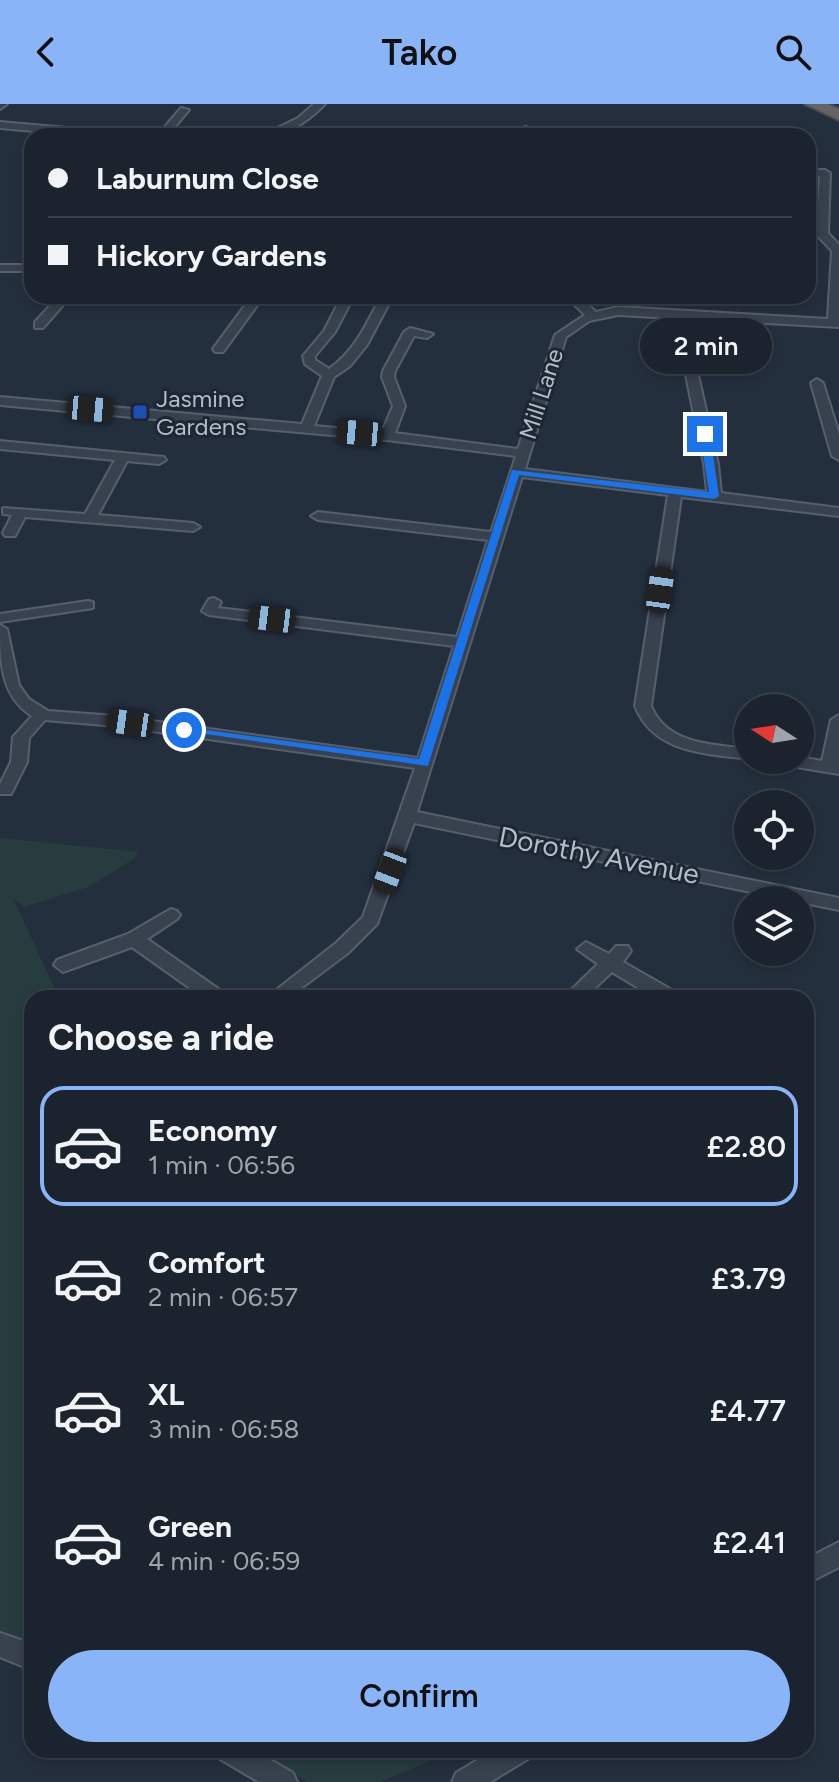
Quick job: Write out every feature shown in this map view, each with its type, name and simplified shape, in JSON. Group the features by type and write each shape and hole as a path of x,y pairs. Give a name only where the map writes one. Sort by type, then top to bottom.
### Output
{"highway":[{"path":"813,104 839,115"}],"street":[{"path":"286,128 302,120 320,104"},
{"path":"169,128 184,110"},
{"path":"0,125 31,128"},
{"path":"832,174 822,234 838,255 837,322"},
{"path":"0,268 24,268"},
{"path":"39,325 58,304"},
{"path":"219,349 252,304"},
{"path":"329,375 309,361 309,356 329,332 344,304"},
{"path":"306,429 329,375 346,363 363,342 383,304"},
{"path":"581,304 593,316"},
{"name":"Mill Lane","path":"0,402 387,436 522,453 561,335 578,321 635,310 837,322"},
{"path":"387,436 398,412 389,371 410,332 427,334"},
{"path":"692,375 711,464 714,496"},
{"path":"817,383 839,456"},
{"path":"0,445 159,460"},
{"path":"286,990 342,948 371,920 424,764 522,453"},
{"path":"90,517 123,457"},
{"path":"515,472 839,512"},
{"path":"675,491 643,706 645,717 657,732 677,741 734,751"},
{"path":"10,533 15,511 190,526"},
{"path":"318,516 495,537"},
{"path":"0,618 80,606 68,589"},
{"path":"209,611 462,642"},
{"path":"0,629 8,679 15,694 42,714 424,764"},
{"path":"5,790 19,762 21,737 42,714"},
{"path":"814,765 834,769 839,720"},
{"name":"Dorothy Avenue","path":"407,816 839,904"},
{"path":"63,965 134,939 171,915"},
{"path":"134,939 206,990"},
{"path":"586,949 616,957 659,990"},
{"path":"581,990 616,957"},
{"path":"814,1568 839,1554"},
{"path":"0,1645 24,1654"},
{"path":"243,1758 284,1782"},
{"path":"465,1782 506,1758"}],"green space":[{"path":"0,838 138,852 135,858 88,887 24,907 13,898 55,990 24,990 24,1643 0,1635"},
{"path":"267,1758 434,1759 381,1782 307,1782"}],"place":[{"name":"Jasmine Gardens","path":"140,412"}],"route":[{"path":"184,730 424,764 515,472 714,496 705,434"}]}
